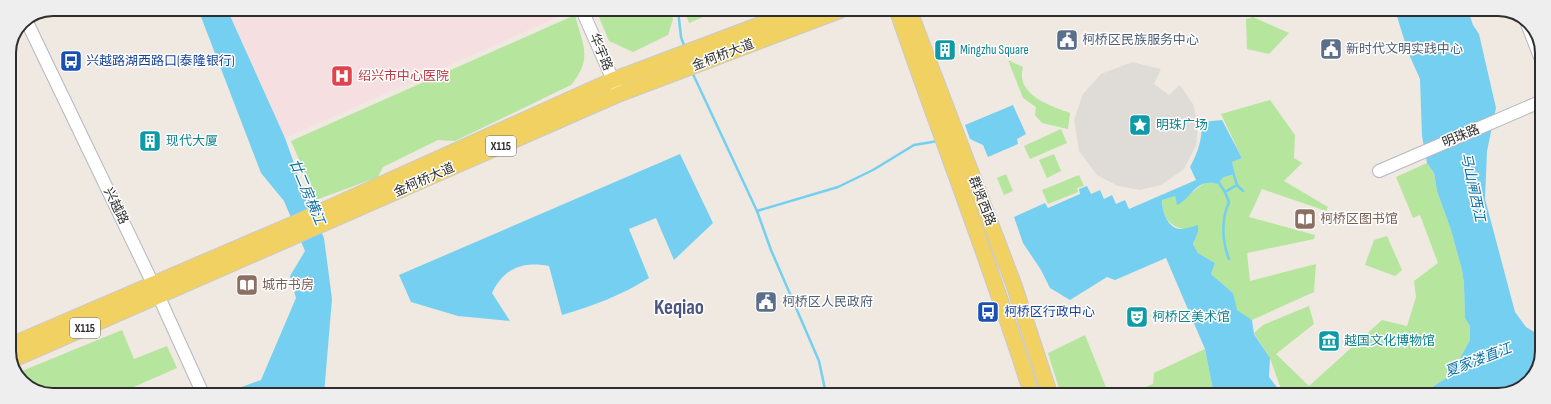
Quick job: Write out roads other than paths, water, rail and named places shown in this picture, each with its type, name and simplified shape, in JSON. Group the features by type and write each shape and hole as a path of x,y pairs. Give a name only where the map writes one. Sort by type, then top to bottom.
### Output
{"main road":[{"name":"金柯桥大道","path":"16,343 156,289 292,231 613,80 783,16"},
{"name":"金柯桥大道","path":"321,218 619,94 825,16"},
{"name":"群贤西路","path":"899,16 938,129 977,233 1030,388"},
{"name":"群贤西路","path":"911,16 1014,285 1048,388"},
{"name":"金柯桥大道","path":"17,358 156,289"}],"street":[{"name":"华宇路","path":"585,16 619,94"},
{"name":"兴越路","path":"29,26 156,289 200,388"},
{"name":"明珠路","path":"1379,171 1535,104"}],"water":[{"path":"201,16 230,16 285,138 305,194 324,238 332,299 325,388 239,388 261,380 296,298 290,276 305,251 284,201 261,173"},
{"path":"1397,16 1470,16 1473,25 1479,34 1496,108 1487,151 1485,199 1515,312 1526,327 1535,332 1535,351 1533,363 1522,379 1510,386 1503,388 1431,388 1451,375 1470,340 1470,326 1465,318 1462,270 1451,230 1437,191 1434,173 1427,163 1422,136 1420,79 1408,52"},
{"path":"1013,105 1026,134 1017,139 1018,144 988,157 983,145 970,139 965,125"},
{"path":"1222,120 1242,158 1232,162 1235,174 1224,177 1217,184 1204,183 1177,205 1175,196 1162,200 1163,209 1167,219 1177,228 1182,229 1198,225 1198,232 1193,244 1198,253 1215,263 1211,274 1233,293 1237,310 1252,320 1254,334 1270,358 1269,377 1278,388 1213,388 1205,349 1166,258 1115,280 1107,277 1070,300 1050,288 1041,270 1023,243 1014,217 1045,203 1048,208 1080,194 1079,189 1087,186 1091,194 1100,190 1104,199 1112,195 1116,204 1125,200 1129,209 1196,180 1190,167 1199,146 1202,122"},
{"path":"680,154 713,223 674,260 656,218 629,229 649,278 639,284 607,300 562,315 549,266 531,265 515,268 508,272 497,284 492,293 510,321 458,316 411,302 399,275"}],"waterway":[{"path":"679,16 681,37 685,48"},
{"path":"692,72 757,211 771,250 819,361 825,388"},
{"path":"757,211 838,187 873,170 914,145 938,141"},
{"path":"1233,172 1237,185"},
{"path":"1217,180 1225,192"},
{"path":"1229,259 1223,230 1226,209 1229,202 1225,192 1237,185 1243,191"}],"place":[{"name":"柯桥区民族服务中心","path":"1067,40"},
{"name":"新时代文明实践中心","path":"1331,49"},
{"name":"Mingzhu Square","path":"945,50"},
{"name":"兴越路湖西路口(泰隆银行)","path":"71,61"},
{"name":"绍兴市中心医院","path":"342,76"},
{"name":"明珠广场","path":"1140,125"},
{"name":"现代大厦","path":"150,141"},
{"name":"柯桥区图书馆","path":"1305,219"},
{"name":"城市书房","path":"247,285"},
{"name":"柯桥区人民政府","path":"766,302"},
{"name":"柯桥区行政中心","path":"988,312"},
{"name":"柯桥区美术馆","path":"1137,317"},
{"name":"越国文化博物馆","path":"1329,341"}],"district":[{"name":"Keqiao","path":"679,307"}],"water label":[{"name":"马山闸西江","path":"1473,187"},
{"name":"廿二房横江","path":"307,192"},
{"name":"夏家溇直江","path":"1478,360"}]}
